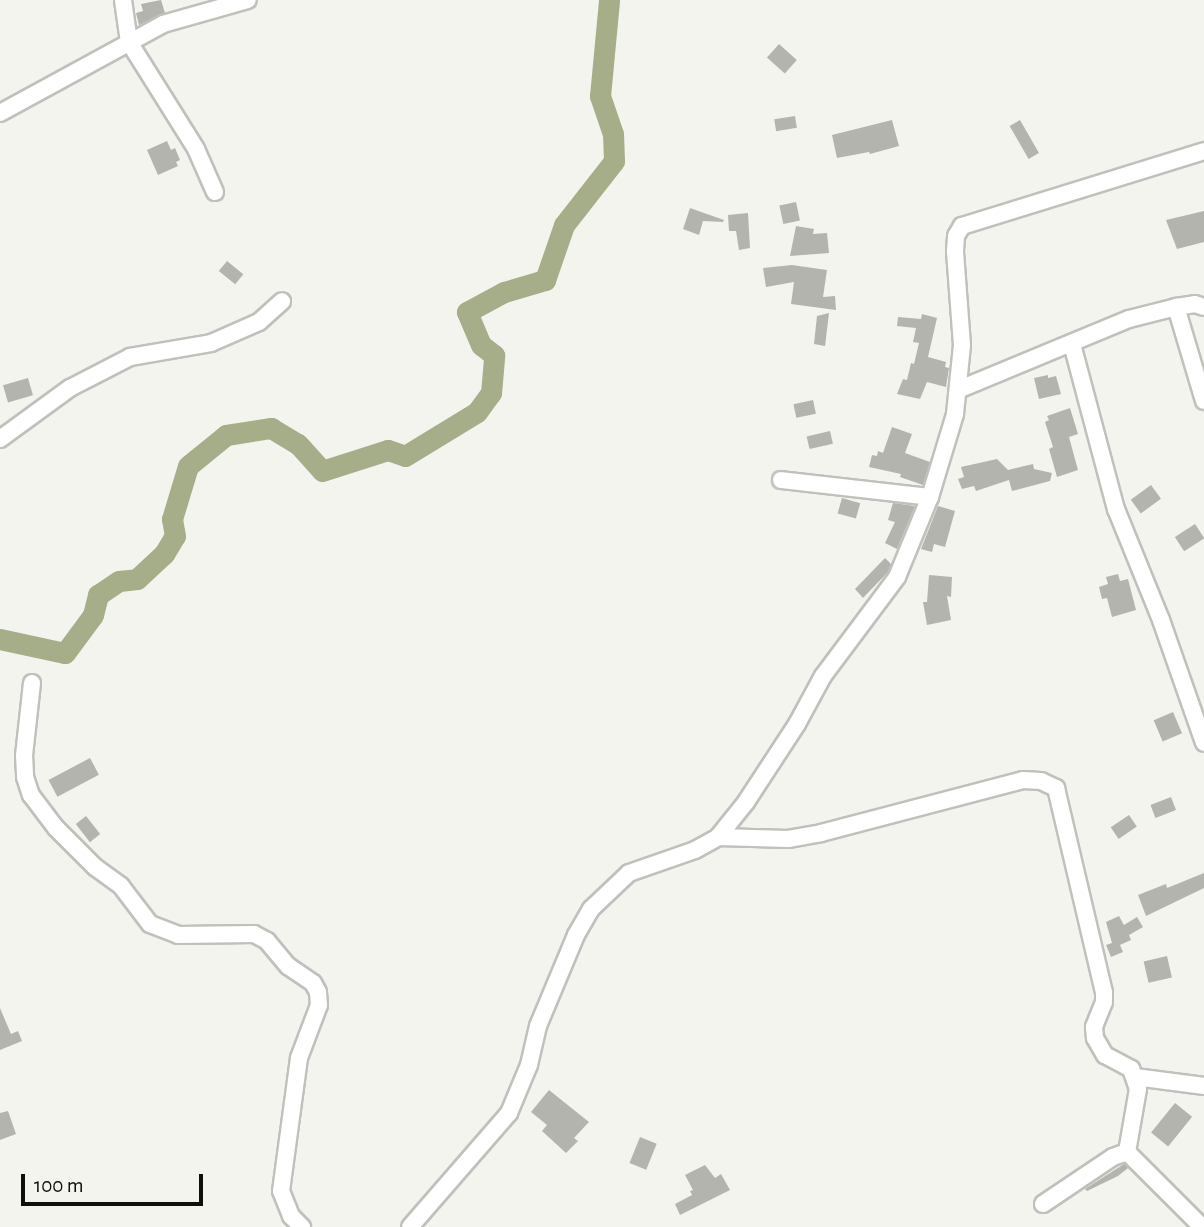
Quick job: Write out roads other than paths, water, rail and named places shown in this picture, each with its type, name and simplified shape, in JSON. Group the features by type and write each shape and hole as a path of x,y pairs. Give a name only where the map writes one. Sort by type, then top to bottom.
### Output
{"street":[{"path":"123,0 129,42 196,149 215,192"},
{"path":"0,113 163,24 248,0"},
{"path":"410,1227 509,1113 529,1065 538,1026 576,935 591,909 629,873 695,850 718,837 747,802 797,724 823,676 897,577 930,497 960,389 962,314 955,251 956,236 962,226 1204,151"},
{"path":"0,439 70,388 130,357 211,343 258,322 282,301"},
{"path":"960,389 1129,320 1177,307 1195,304 1204,307"},
{"path":"1177,307 1204,401"},
{"path":"1072,344 1116,509 1161,620 1204,743"},
{"path":"782,480 930,497"},
{"path":"32,683 24,755 25,777 31,794 55,828 95,867 134,899 150,924 178,935 254,934 267,942 288,966 313,983 318,992 318,1005 299,1058 281,1191 290,1216 302,1227"},
{"path":"718,837 788,839 810,835 1023,780 1041,781 1056,788 1104,992 1104,1002 1094,1027 1095,1038 1105,1055 1124,1064 1135,1077 1138,1088 1127,1152"},
{"path":"1135,1077 1204,1086"},
{"path":"1043,1204 1113,1157 1127,1152"},
{"path":"1127,1152 1202,1227"}],"waterway":[{"path":"0,639 65,653 93,615 98,595 119,581 137,579 164,554 175,536 172,519 188,466 226,435 271,428 298,444 322,471 388,450 405,456 477,412 491,393 494,355 481,345 467,312 504,292 545,280 564,225 614,161 613,134 600,96 609,0"}]}
